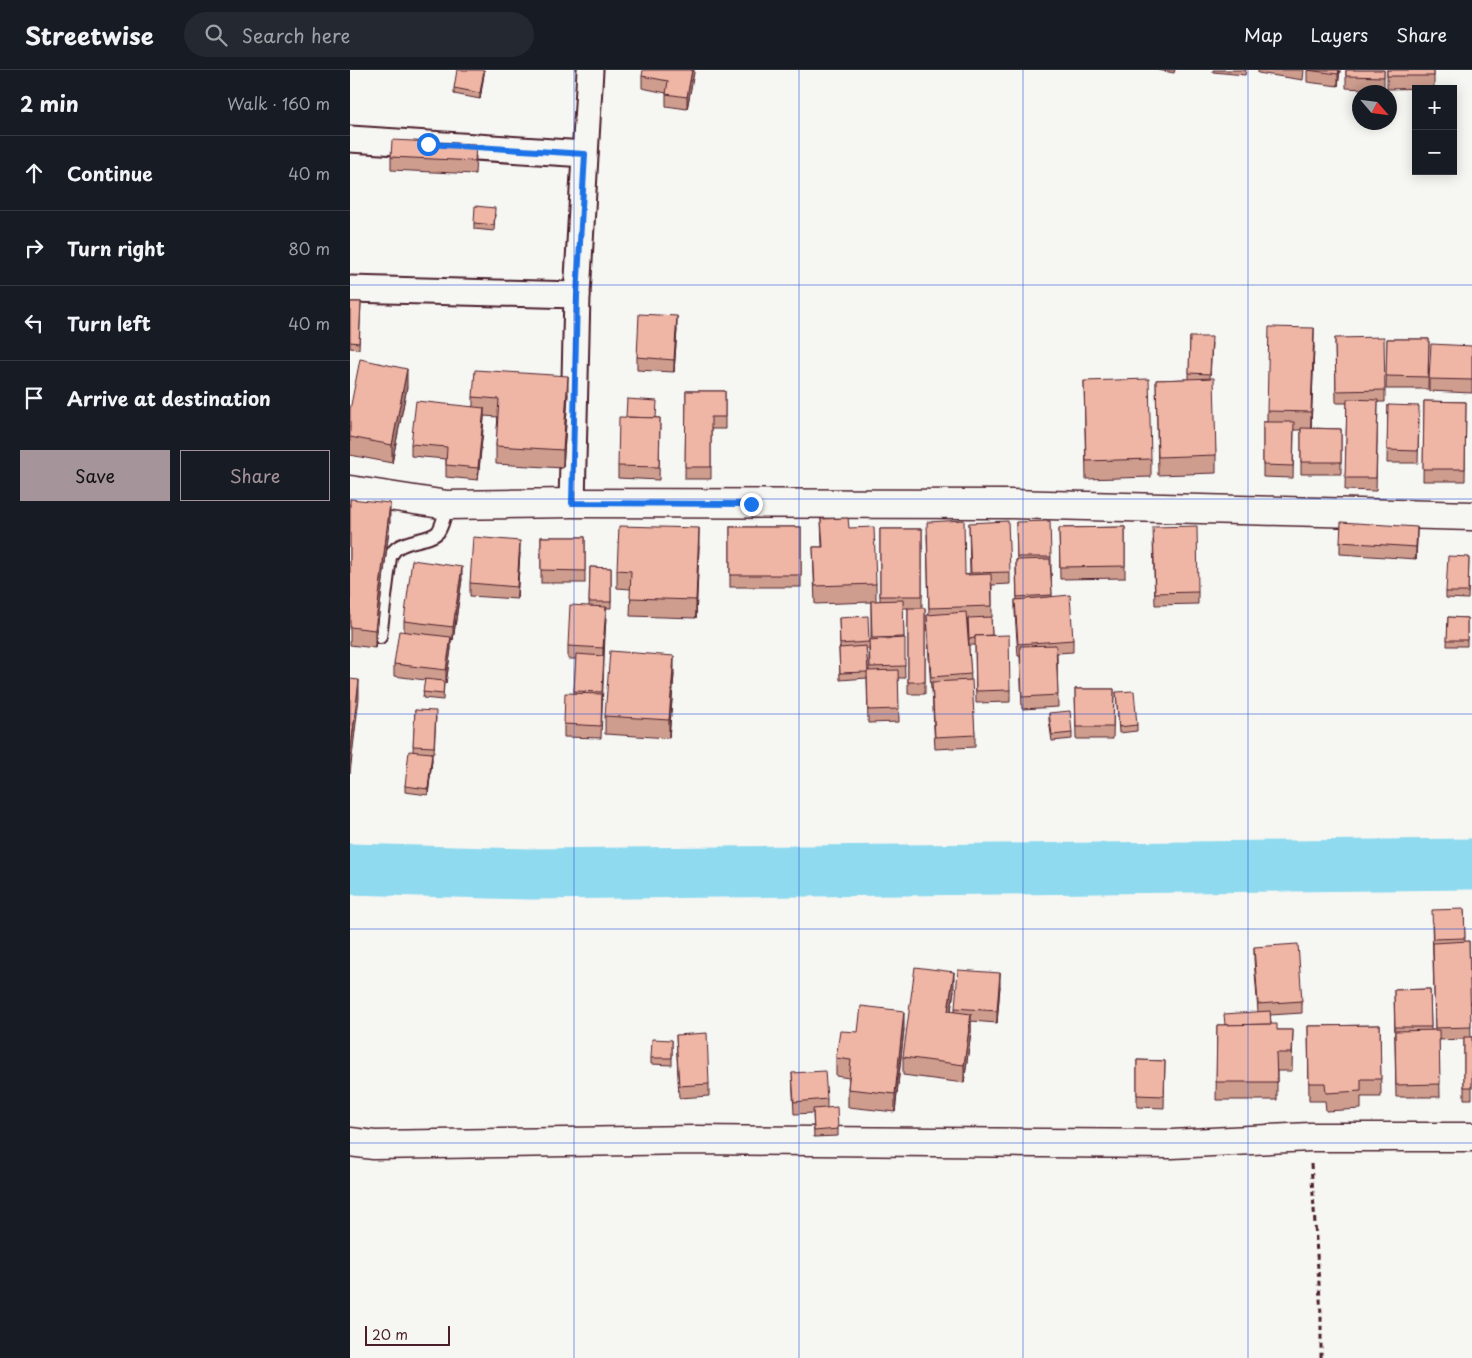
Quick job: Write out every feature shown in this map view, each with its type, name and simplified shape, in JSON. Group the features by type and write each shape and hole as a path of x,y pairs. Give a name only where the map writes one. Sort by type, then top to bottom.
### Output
{"main road":[{"path":"350,490 447,506 572,503 1020,505 1472,516"},
{"path":"350,1142 374,1145 695,1140 1172,1144 1310,1137 1472,1137"}],"street":[{"path":"572,503 577,296 590,70"},
{"path":"350,139 585,154"},
{"path":"350,289 577,296"}],"lane":[{"path":"380,637 390,557 397,548 405,543 432,536 438,532 447,506"}],"path":[{"path":"1310,1137 1321,1314 1321,1358"}],"building":[{"path":"457,70 484,70 480,93 454,88"},
{"path":"643,70 692,70 687,97 666,94 668,81 642,76"},
{"path":"1307,70 1339,70 1338,74"},
{"path":"1346,70 1384,70 1384,77 1346,76"},
{"path":"1387,70 1434,70 1434,76 1387,76"},
{"path":"392,140 476,144 475,161 391,157"},
{"path":"475,206 495,208 494,225 474,223"},
{"path":"350,302 361,302 359,343 350,342"},
{"path":"639,314 677,316 674,360 637,357"},
{"path":"1269,327 1314,328 1311,412 1267,411"},
{"path":"1190,337 1212,337 1210,374 1189,373"},
{"path":"1384,337 1385,390 1336,391 1335,338"},
{"path":"1387,339 1429,339 1428,377 1386,376"},
{"path":"1431,344 1472,346 1472,380 1429,379"},
{"path":"360,359 407,369 392,445 350,437 350,410"},
{"path":"475,370 568,376 563,450 496,446 499,399 473,397"},
{"path":"1214,378 1216,455 1158,457 1156,380"},
{"path":"1149,379 1151,459 1086,461 1084,381"},
{"path":"686,391 725,391 725,417 711,417 711,467 685,467"},
{"path":"627,399 657,401 656,418 626,417"},
{"path":"1347,399 1378,400 1376,478 1345,478"},
{"path":"416,401 484,408 478,468 446,465 447,447 411,444"},
{"path":"1424,401 1466,402 1465,469 1423,469"},
{"path":"1388,405 1419,406 1418,451 1387,450"},
{"path":"619,417 660,418 659,467 618,466"},
{"path":"1263,422 1294,422 1293,466 1263,465"},
{"path":"1301,428 1341,429 1341,462 1301,462"},
{"path":"350,499 390,503 375,630 350,627"},
{"path":"848,518 849,528 874,527 876,584 815,586 813,547 823,547 821,519"},
{"path":"964,520 965,575 991,574 992,606 929,608 927,522"},
{"path":"1008,521 1010,572 971,573 969,523"},
{"path":"1050,521 1051,557 1017,557 1016,522"},
{"path":"1341,522 1417,527 1416,547 1340,542"},
{"path":"619,526 699,528 696,600 630,598 631,571 617,570"},
{"path":"1197,526 1198,592 1155,593 1153,527"},
{"path":"730,527 801,527 801,575 730,575"},
{"path":"1125,527 1125,566 1060,567 1059,528"},
{"path":"880,529 922,529 922,596 880,596"},
{"path":"473,537 520,541 517,587 470,583"},
{"path":"541,537 585,537 585,571 541,570"},
{"path":"1448,556 1469,557 1468,592 1446,592"},
{"path":"1050,559 1052,595 1017,597 1016,560"},
{"path":"412,560 462,567 453,627 404,621"},
{"path":"590,567 611,568 611,602 589,602"},
{"path":"1070,595 1073,640 1018,644 1015,600"},
{"path":"903,600 904,637 872,638 871,601"},
{"path":"570,605 606,607 603,648 568,646"},
{"path":"908,608 925,608 925,682 908,682"},
{"path":"966,612 971,674 931,677 927,615"},
{"path":"868,616 869,642 840,644 839,618"},
{"path":"991,617 992,635 975,636 975,638 969,639 968,618"},
{"path":"1448,617 1467,618 1467,640 1447,640"},
{"path":"399,631 451,637 446,670 394,664"},
{"path":"1009,635 1010,690 976,691 975,636"},
{"path":"905,638 905,666 870,667 869,640"},
{"path":"1056,645 1058,695 1022,697 1020,646"},
{"path":"866,646 868,671 840,673 839,648"},
{"path":"610,651 674,656 669,720 605,716"},
{"path":"576,654 604,656 602,692 574,691"},
{"path":"898,670 899,709 868,710 867,671"},
{"path":"350,679 359,680 350,755"},
{"path":"425,679 444,681 443,694 423,692"},
{"path":"972,680 975,735 935,737 932,682"},
{"path":"1075,689 1114,689 1113,727 1076,727"},
{"path":"1134,691 1137,725 1119,727 1116,692"},
{"path":"565,693 602,694 601,726 564,724"},
{"path":"415,710 436,711 434,747 413,746"},
{"path":"1070,711 1072,733 1052,735 1049,713"},
{"path":"409,751 432,753 428,789 405,786"},
{"path":"1464,909 1465,938 1433,939 1432,910"},
{"path":"1469,941 1471,1027 1435,1028 1433,943"},
{"path":"1298,944 1302,1001 1258,1004 1254,947"},
{"path":"915,967 954,972 948,1011 971,1014 964,1065 903,1057"},
{"path":"958,970 1000,973 997,1011 955,1008"},
{"path":"1430,989 1431,1027 1395,1027 1394,990"},
{"path":"861,1006 904,1011 895,1094 848,1089 851,1060 836,1058 840,1031 858,1032"},
{"path":"1270,1011 1271,1024 1225,1025 1224,1014"},
{"path":"1277,1024 1277,1030 1293,1030 1292,1053 1276,1053 1277,1082 1216,1082 1217,1025"},
{"path":"1380,1025 1381,1079 1361,1079 1361,1091 1326,1093 1325,1083 1309,1083 1308,1026"},
{"path":"1439,1030 1440,1084 1396,1085 1395,1031"},
{"path":"707,1033 709,1084 679,1086 676,1035"},
{"path":"1464,1037 1472,1037 1472,1087 1464,1087"},
{"path":"652,1039 672,1040 672,1058 651,1058"},
{"path":"1137,1060 1165,1061 1164,1096 1137,1095"},
{"path":"825,1071 827,1099 794,1102 792,1073"},
{"path":"837,1107 838,1129 814,1131 813,1109"}],"waterway":[{"path":"350,869 529,874 1472,864"}],"route":[{"path":"428,144 585,154 577,296 572,503 751,504"}]}
